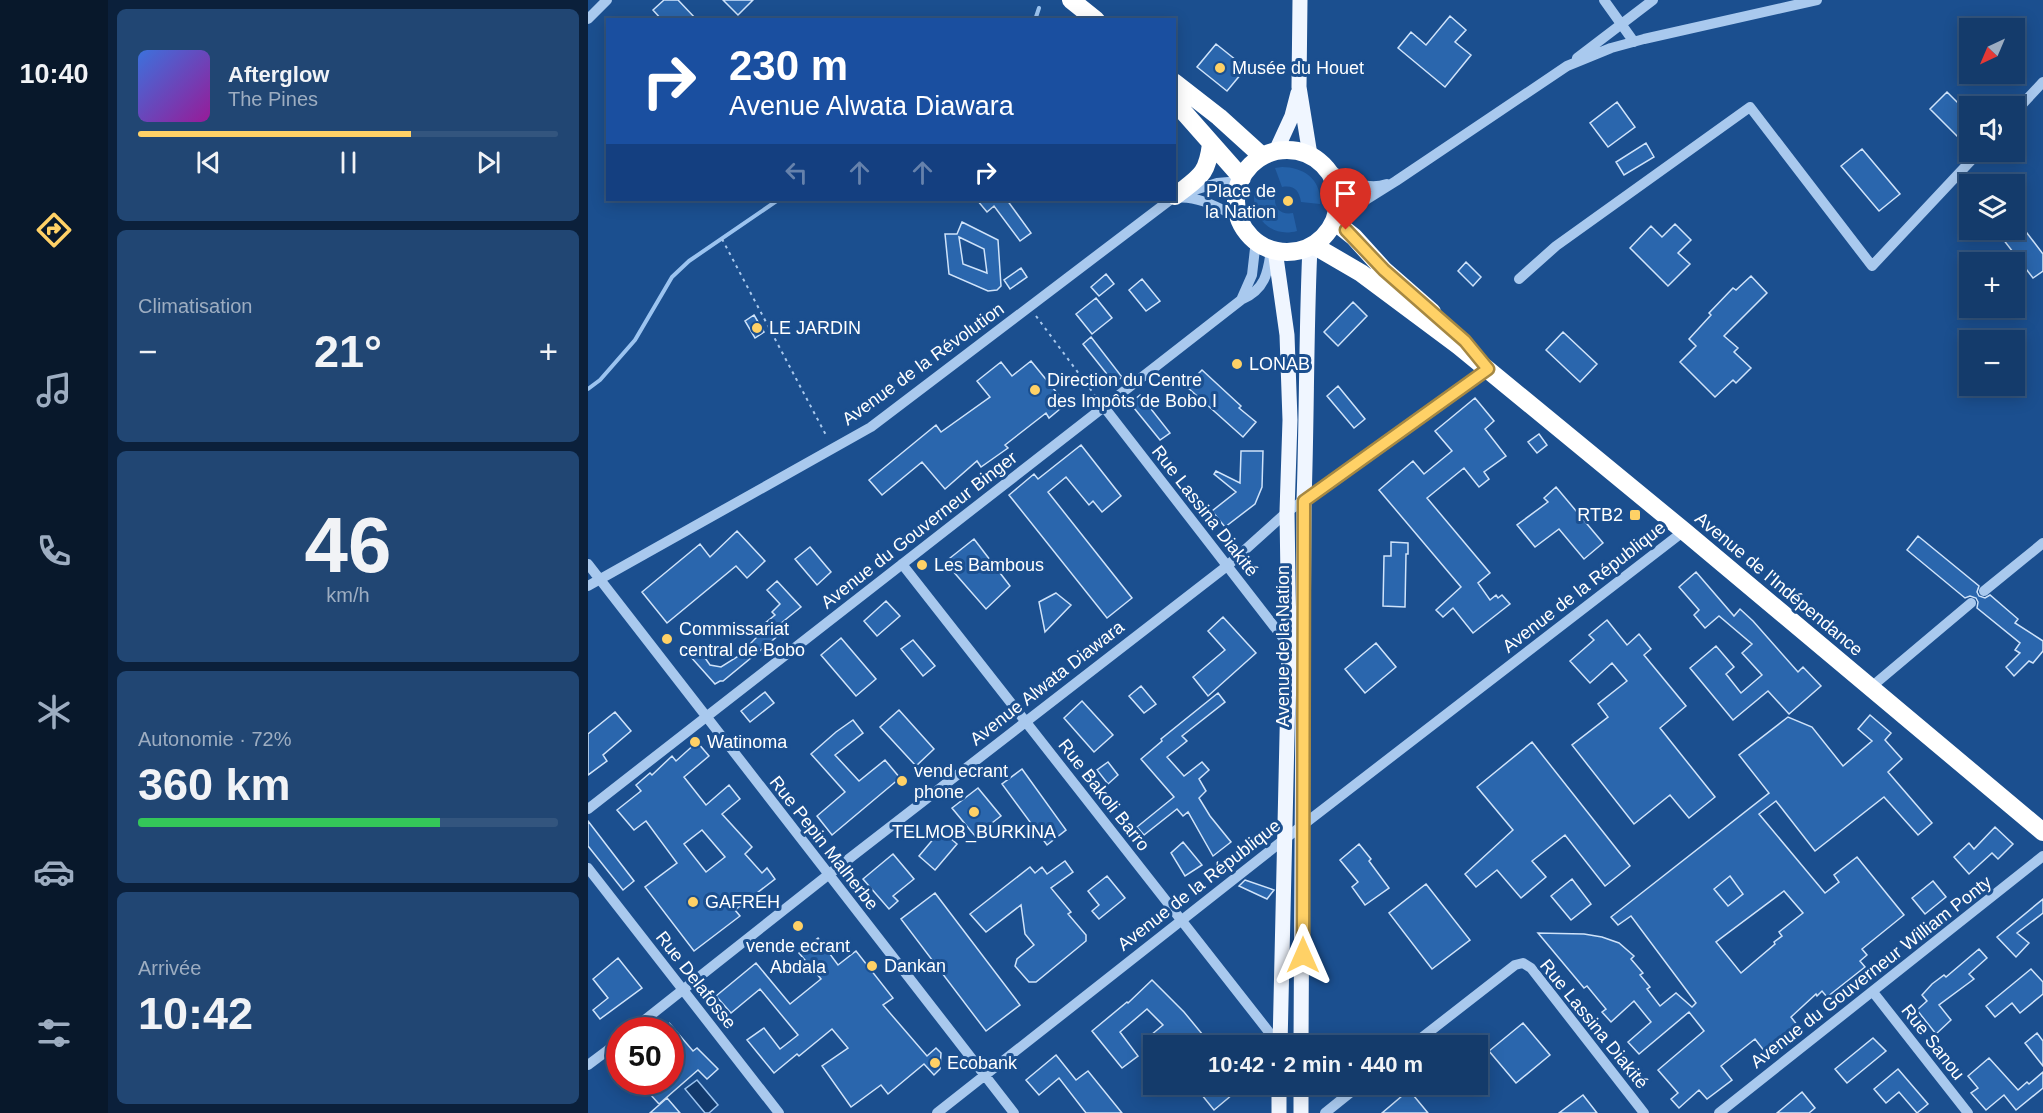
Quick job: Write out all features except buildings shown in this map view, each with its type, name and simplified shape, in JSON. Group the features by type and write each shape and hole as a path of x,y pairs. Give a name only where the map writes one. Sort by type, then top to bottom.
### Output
{"highway":[{"path":"1058,0 1076,18"},
{"path":"1071,0 1094,18"},
{"path":"1176,84 1269,154"},
{"path":"1176,103 1241,179"},
{"path":"1176,196 1205,170 1211,144"},
{"path":"1294,150 1310,155 1326,167 1336,184 1338,194 1336,217 1316,248 1291,252 1267,247 1249,234 1239,218 1236,199 1241,179 1251,165 1269,154 1294,150"},
{"name":"Avenue de l'Indépendance","path":"1336,217 1384,270 1465,341 1488,369"},
{"name":"Avenue de l'Indépendance","path":"1316,248 1361,273 1488,369 2043,831"}],"main road":[{"path":"1300,0 1299,87 1310,155"},
{"path":"1269,154 1292,116 1299,87"},
{"name":"Avenue de la Nation","path":"1267,247 1287,335 1290,420 1287,512 1289,647 1286,837 1280,1035"},
{"name":"Avenue de la Nation","path":"1301,1035 1307,294 1316,248"},
{"path":"1279,1113 1280,1095"},
{"path":"1301,1095 1301,1113"}],"street":[{"path":"588,19 607,0"},
{"path":"1604,0 1634,42"},
{"path":"1336,217 1396,181 1567,66 1653,0"},
{"path":"1567,66 1611,48 1816,0"},
{"path":"2025,101 2043,82"},
{"path":"1519,279 1556,246 1750,107 1872,266 1970,162"},
{"path":"1326,167 1350,182 1366,187 1396,181"},
{"path":"1176,197 1217,183 1241,179"},
{"path":"1176,197 1185,196 1208,203 1239,218"},
{"name":"Avenue de la Révolution","path":"588,586 871,427 1169,201"},
{"path":"1242,300 1255,265 1267,247"},
{"name":"Avenue du Gouverneur Binger","path":"588,809 1242,300 1251,296 1264,282 1268,272 1267,247"},
{"name":"Avenue Alwata Diawara","path":"649,1017 828,874 1227,566 1287,512 1488,369"},
{"name":"Rue Lassina Diakité","path":"1104,407 1303,664"},
{"name":"Avenue de la République","path":"937,1113 1286,837 1684,531"},
{"path":"1984,591 2043,543"},
{"name":"Rue Pepin Malherbe","path":"588,564 1014,1113"},
{"name":"Rue Bakoli Barro","path":"902,564 1271,1035"},
{"path":"1870,688 1971,603"},
{"name":"Avenue du Gouverneur William Ponty","path":"1719,1113 2043,856"},
{"name":"Rue Delafosse","path":"588,868 779,1113"},
{"name":"Rue Lassina Diakité","path":"1425,1035 1515,965 1523,963 1531,968 1644,1113"},
{"name":"Rue Sanou","path":"1873,992 1968,1113"},
{"path":"588,1065 606,1052"},
{"path":"1325,1113 1347,1095"}],"path":[{"path":"722,239 833,448"},
{"path":"1029,306 1104,407"}],"shaded area":[{"path":"1275,168 1298,169 1310,176 1318,188 1320,204 1301,202 1295,189 1282,187"},
{"path":"1254,195 1275,197 1279,210 1293,213 1297,231 1280,232 1266,225 1257,212"},
{"path":"1730,876 1743,894 1728,906 1714,889"},
{"path":"697,1080 718,1105 709,1113 705,1113 685,1089"}],"waterway":[{"path":"1036,18 1039,8"},
{"path":"588,389 600,380 635,340 672,277 689,261 777,201"}],"place":[{"name":"Musée du Houet","path":"1220,68"},
{"name":"Place de la Nation","path":"1288,201"},
{"name":"LE JARDIN","path":"757,328"},
{"name":"LONAB","path":"1237,364"},
{"name":"Direction du Centre des Impôts de Bobo I","path":"1035,390"},
{"name":"RTB2","path":"1635,515"},
{"name":"Les Bambous","path":"922,565"},
{"name":"Commissariat central de Bobo","path":"667,639"},
{"name":"Watinoma","path":"695,742"},
{"name":"vend ecrant phone","path":"902,781"},
{"name":"TELMOB_BURKINA","path":"974,812"},
{"name":"GAFREH","path":"693,902"},
{"name":"vende ecrant Abdala","path":"798,926"},
{"name":"Dankan","path":"872,966"},
{"name":"Ecobank","path":"935,1063"}],"route":[{"path":"1303,955 1304,501 1488,369 1465,341 1384,270 1346,230"}]}
